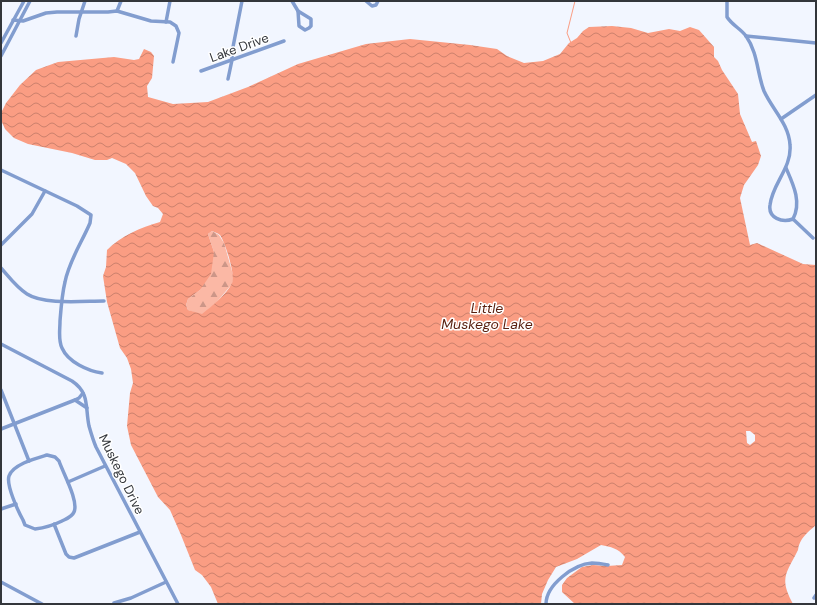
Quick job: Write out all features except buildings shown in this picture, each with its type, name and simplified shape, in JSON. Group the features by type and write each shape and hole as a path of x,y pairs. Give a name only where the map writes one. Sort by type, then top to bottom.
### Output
{"street":[{"path":"1,44 24,1"},
{"path":"1,56 30,1"},
{"path":"76,36 81,11 85,1"},
{"path":"118,11 120,1"},
{"path":"166,22 170,1"},
{"path":"228,78 242,1"},
{"path":"292,1 298,11 299,26 305,30 309,28 312,22 311,19 298,11"},
{"path":"366,1 372,6 376,5 378,1"},
{"path":"727,1 727,17 746,36 757,60 763,88 787,131 790,144 790,156 773,195 770,203 770,209 772,214 777,219 784,221 793,220 813,238"},
{"path":"14,20 20,21 53,12 118,11 151,21 170,22 176,26 179,33 173,62"},
{"path":"746,36 816,43"},
{"name":"Lake Drive","path":"201,71 284,41"},
{"path":"781,119 816,95"},
{"path":"786,168 796,195 796,209 793,220"},
{"path":"1,170 81,208 91,215 90,223 66,277 62,301 60,343 64,352 72,360 102,374"},
{"path":"1,245 32,214 45,191"},
{"path":"1,268 22,290 32,297 42,300 104,302"},
{"path":"1,345 72,382 79,387 83,393 75,400 1,429"},
{"path":"1,390 29,461"},
{"name":"Muskego Drive","path":"83,393 86,400 92,437 178,604"},
{"path":"75,400 87,408"},
{"path":"47,455 55,457 59,461 68,482 75,504 74,511 69,517 54,524 37,529 29,528 24,523 9,484 9,476 13,470 29,461 47,455"},
{"path":"68,482 106,466"},
{"path":"1,509 16,504"},
{"path":"54,524 64,551 67,556 72,558 77,558 140,532"},
{"path":"546,604 549,591 562,577 580,566 587,564 595,563 608,565"},
{"path":"1,582 42,604"},
{"path":"114,603 131,598 166,582"}],"green space":[{"path":"212,231 219,235 224,243 234,278 232,284 215,304 202,315 188,310 186,305 188,299 200,290 214,252 208,234"}],"water":[{"name":"Little Muskego Lake","path":"612,26 631,28 648,33 669,29 680,31 690,27 699,30 714,47 714,57 738,94 740,114 752,142 756,141 761,156 758,165 744,185 740,198 750,245 757,243 803,264 816,265 816,525 800,542 798,550 787,571 785,582 786,588 793,604 575,604 562,592 562,585 567,578 582,567 593,565 622,565 625,557 620,552 614,548 601,545 577,559 556,567 542,594 541,604 218,604 211,587 202,575 195,570 170,510 158,497 131,445 127,426 130,393 133,383 131,369 127,358 120,348 107,302 103,276 106,267 107,250 119,240 132,233 160,222 163,214 158,208 153,206 146,196 135,173 126,164 112,158 107,160 95,160 72,153 28,144 14,138 5,129 1,120 1,113 6,103 20,85 36,70 58,62 114,57 134,60 139,59 144,49 151,52 154,56 152,78 147,86 148,97 173,104 208,102 248,87 298,64 366,44 410,39 497,49 507,56 524,63 543,61 560,54 569,43 589,27","holes":["212,231 219,234 222,239 227,251 233,279 230,287 223,296 202,314 188,310 186,305 188,299 200,290 211,274 214,252 208,234","746,431 750,431 755,435 755,441 750,445 747,443"]}],"waterway":[{"path":"571,43 567,33 575,1"}]}
